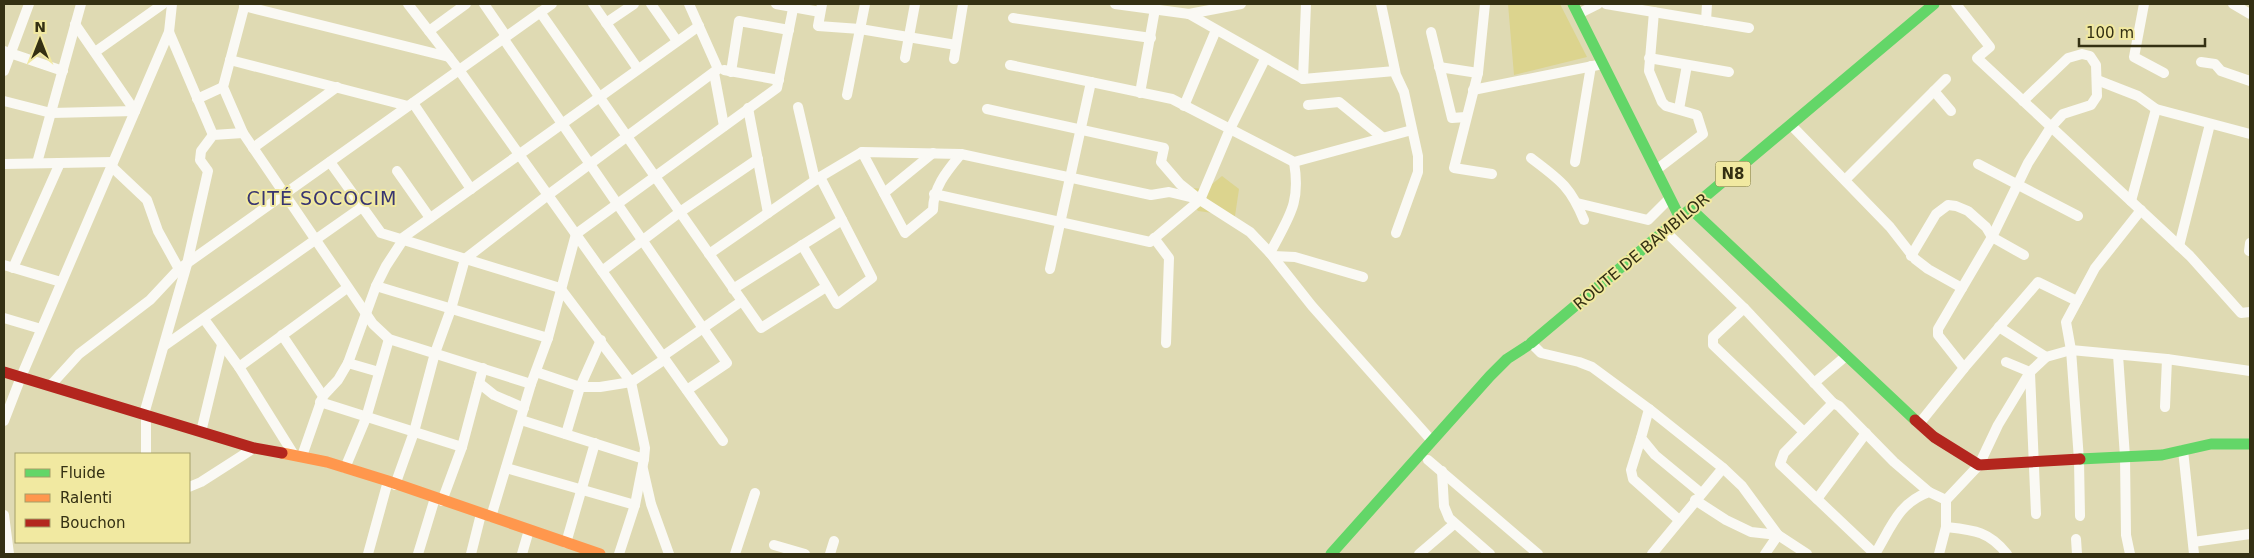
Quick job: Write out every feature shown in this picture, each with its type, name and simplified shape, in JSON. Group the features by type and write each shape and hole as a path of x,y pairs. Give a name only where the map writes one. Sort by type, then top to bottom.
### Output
{"street":[{"path":"4,71 7,52 28,4"},
{"path":"37,163 81,4"},
{"path":"95,52 163,4"},
{"path":"4,421 20,377 169,32 172,4"},
{"path":"408,4 459,70 724,441"},
{"path":"429,31 466,4"},
{"path":"484,4 562,124 727,363 687,390"},
{"path":"50,386 79,354 150,300 183,266 552,4"},
{"path":"593,4 638,69"},
{"path":"606,23 634,4"},
{"path":"651,4 678,41"},
{"path":"689,4 716,71 724,126"},
{"path":"776,4 821,8 818,26 860,30 956,45"},
{"path":"847,95 865,4"},
{"path":"905,58 915,4"},
{"path":"954,59 963,4"},
{"path":"1115,4 1158,8 1188,14 1303,79 1395,71"},
{"path":"1188,14 1191,4"},
{"path":"1188,14 1241,4"},
{"path":"1303,79 1306,4"},
{"path":"1381,4 1395,71 1404,92 1418,156 1418,172 1396,233"},
{"path":"1485,4 1478,73 1454,168 1492,174"},
{"path":"1598,4 1575,9 1680,218"},
{"path":"1608,4 1749,28"},
{"path":"1706,21 1707,4"},
{"name":"ROUTE DE BAMBILOR","path":"1529,345 1934,4"},
{"path":"1956,4 1990,47 1977,58 2180,246 2241,313 2250,312"},
{"path":"2144,4 2134,57 2164,73"},
{"path":"2233,4 2250,14"},
{"path":"449,57 244,5 223,87 243,134 373,324 389,339 532,384"},
{"path":"471,554 506,468 548,338 576,234 777,88 793,5"},
{"path":"1140,93 1158,8"},
{"path":"540,12 761,328 826,287"},
{"path":"1654,12 1649,58 1650,71 1662,102 1670,108 1697,115 1703,134 1656,170"},
{"path":"1013,18 1151,38"},
{"path":"731,72 739,21 789,30"},
{"path":"76,24 135,110"},
{"path":"298,455 322,399 338,380 348,363 376,286 402,240 699,26"},
{"path":"1184,106 1216,30"},
{"path":"169,32 212,135"},
{"path":"1431,32 1452,118 1466,117"},
{"path":"7,52 63,71"},
{"path":"1964,368 1937,332 1992,237 2017,185 2051,127 2063,114 2091,105 2097,96 2096,65 2090,56 2075,55 2068,58 2023,101"},
{"path":"1649,58 1730,72"},
{"path":"934,194 1150,242 1200,200 1230,129 1265,59"},
{"path":"230,60 411,104 471,189"},
{"path":"2201,62 2215,64 2221,71 2250,80"},
{"path":"1473,90 1603,64"},
{"path":"1010,65 1172,99 1294,162 1412,130"},
{"path":"1679,109 1687,65"},
{"path":"1576,162 1591,66"},
{"path":"1439,67 1478,73"},
{"path":"368,554 391,483 414,432 435,353 452,309 465,259 716,71 779,80"},
{"path":"1845,180 1946,79"},
{"path":"2097,80 2138,96 2156,109 2250,134"},
{"path":"1050,269 1092,82"},
{"path":"197,99 223,87"},
{"path":"253,148 337,87"},
{"path":"1934,91 1951,110"},
{"path":"4,101 51,113 135,110"},
{"path":"1308,105 1339,102 1382,137"},
{"path":"798,107 818,178 872,278 837,304 802,245"},
{"path":"748,108 768,213"},
{"path":"987,109 1164,148 1161,162 1180,184 1200,200 1250,232 1272,254 1312,306 1432,441"},
{"path":"2131,201 2156,109"},
{"path":"2180,246 2210,124"},
{"path":"1791,125 1900,238 1911,256 1928,270 1962,288"},
{"path":"212,135 243,134"},
{"path":"146,453 145,415 208,171 199,158 201,151 212,135"},
{"path":"709,254 818,178 862,152 961,154 1151,195 1169,192 1200,200"},
{"path":"862,152 905,233 932,210 934,194 942,178 961,154"},
{"path":"884,193 933,153"},
{"path":"1531,158 1566,186 1577,203 1584,220"},
{"path":"602,271 680,212 758,159"},
{"path":"4,164 60,162 112,164 147,200 158,231 183,266"},
{"path":"60,162 8,266 61,282"},
{"path":"330,162 381,233 560,288 601,340 631,382 645,448 634,505 619,554"},
{"path":"1272,254 1294,206 1297,181 1294,162"},
{"path":"1978,164 2078,216"},
{"path":"397,171 430,218"},
{"path":"1577,203 1648,220 1670,198"},
{"path":"1911,256 1936,214 1948,205 1956,206 1968,212 1986,228 1992,237 2024,255"},
{"path":"164,346 362,207"},
{"path":"1691,209 1919,424 1934,437 1979,465 2162,455 2211,444 2250,444"},
{"path":"2080,516 2079,460 2071,350 2066,322 2095,268 2140,210"},
{"path":"733,289 842,220"},
{"path":"1665,230 1744,308 1833,403 1894,462 1929,492 1946,500"},
{"path":"1154,238 1169,258 1166,343"},
{"path":"1272,254 1295,257 1363,277"},
{"path":"1919,424 2038,282 2077,301"},
{"path":"376,286 548,338"},
{"path":"238,367 347,288"},
{"path":"536,372 580,386 600,387 631,382 742,301"},
{"path":"1744,308 1713,337 1713,345 1804,431"},
{"path":"4,318 41,329"},
{"path":"204,318 298,455"},
{"path":"1999,327 2046,357"},
{"path":"282,335 322,399 366,418 462,447"},
{"path":"345,468 366,418 389,339"},
{"path":"566,434 580,386 601,340"},
{"path":"201,432 222,345"},
{"path":"1529,345 1541,353 1592,367 1648,409 1723,468 1742,486 1778,535 1807,554"},
{"path":"1332,554 1500,367 1517,351 1529,345"},
{"path":"1344,554 1512,368 1529,345"},
{"path":"1939,554 1946,527 1946,500 1979,465 1998,425 2030,372 2046,357 2071,350 2167,359 2250,371"},
{"path":"2118,355 2126,535 2130,554"},
{"path":"1814,383 1846,356"},
{"path":"2165,407 2167,359"},
{"path":"2006,362 2030,372"},
{"path":"348,363 379,372"},
{"path":"418,554 438,500 462,447 483,368"},
{"path":"4,372 254,448 298,455 345,468 566,543 579,551 600,554"},
{"path":"2030,372 2036,514"},
{"path":"479,383 494,395 524,408"},
{"path":"1833,403 1781,457 1780,464 1875,554 1900,510 1919,495 1929,492"},
{"path":"1648,409 1631,470 1633,479 1679,520"},
{"path":"521,420 595,443 643,463"},
{"path":"1817,499 1866,433"},
{"path":"1641,438 1655,455 1726,520 1751,532 1778,535"},
{"path":"566,543 595,443"},
{"path":"190,487 201,482 254,448"},
{"path":"2183,450 2194,554"},
{"path":"1428,460 1538,554"},
{"path":"643,463 651,504 669,554"},
{"path":"506,468 634,505"},
{"path":"1652,554 1723,468"},
{"path":"1442,472 1444,506 1454,524 1490,554"},
{"path":"735,554 755,493"},
{"path":"4,515 9,554"},
{"path":"1419,554 1454,524"},
{"path":"1946,527 1970,529 1996,540 2007,554"},
{"path":"522,554 529,530"},
{"path":"2193,542 2250,534"},
{"path":"1765,554 1778,535"},
{"path":"2076,539 2077,554"},
{"path":"830,554 834,541"},
{"path":"774,545 805,554"}],"shaded area":[{"path":"1508,4 1560,4 1587,57 1514,75"},
{"path":"1222,176 1239,189 1235,216 1198,211 1190,199 1192,188 1206,189"}],"traffic: fast":[{"path":"1573,4 1680,218"},
{"path":"1531,343 1934,4"},
{"path":"1691,209 1915,420"},
{"path":"1331,554 1490,376 1507,359 1527,346"},
{"path":"2080,459 2162,455 2211,444 2250,444"}],"traffic: slow":[{"path":"282,453 327,462 388,481 600,554"}],"traffic: jam":[{"path":"4,372 254,448 282,453"},
{"path":"1915,420 1934,437 1979,465 2080,459"}],"district":[{"name":"CITÉ SOCOCIM","path":"322,198"}]}
